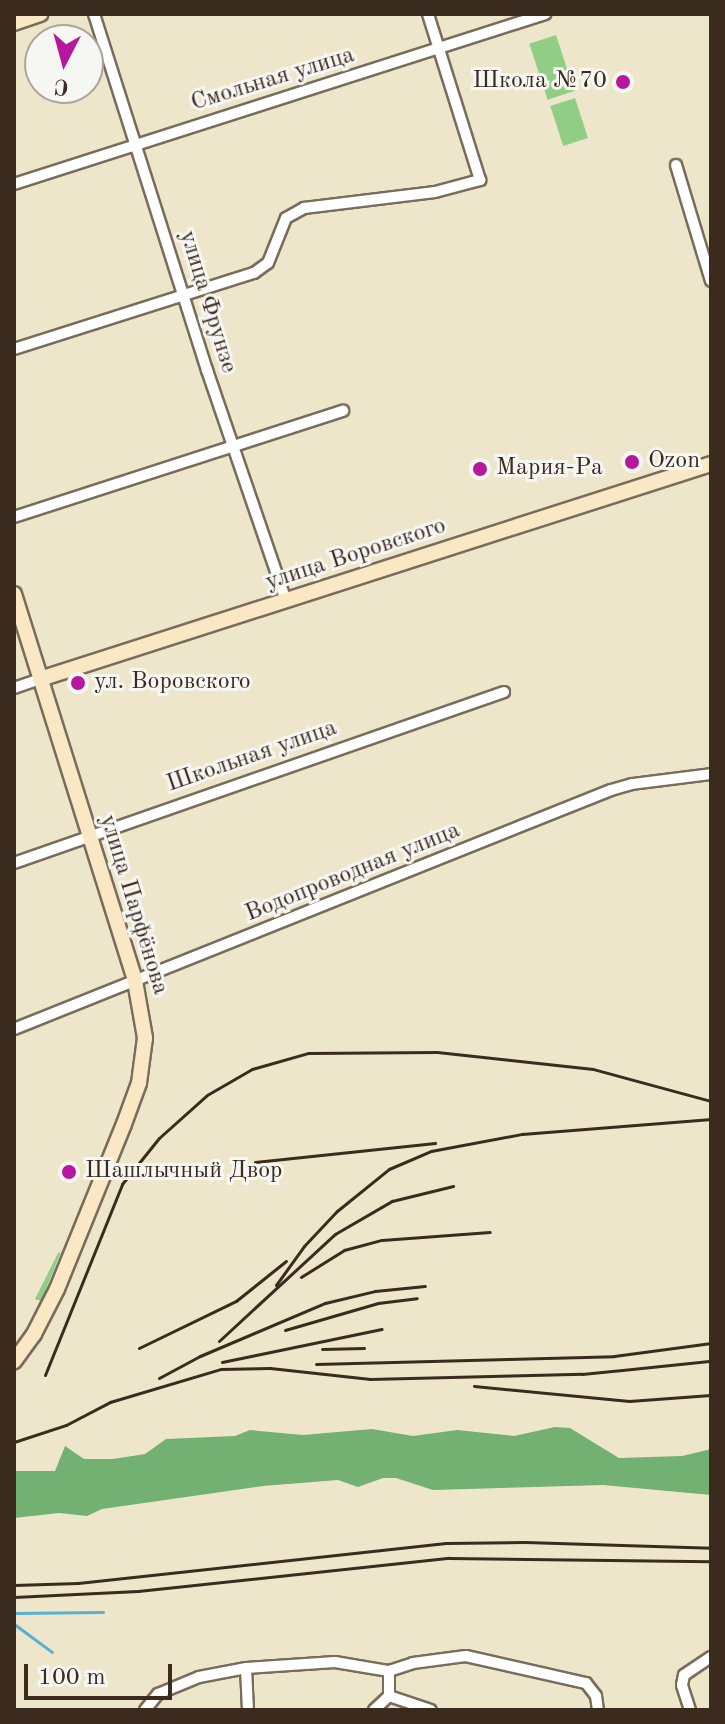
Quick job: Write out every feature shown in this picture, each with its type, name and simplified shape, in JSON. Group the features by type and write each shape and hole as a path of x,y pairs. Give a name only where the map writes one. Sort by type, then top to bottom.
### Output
{"main road":[{"path":"14,23 40,14"},
{"name":"улица Воровского","path":"40,679 711,464"},
{"name":"улица Парфёнова","path":"14,594 135,981 145,1038 139,1083 57,1289 34,1334 14,1362"}],"street":[{"name":"улица Фрунзе","path":"94,14 233,447 286,601"},
{"path":"14,349 254,273 263,267 286,218 304,208 435,192 480,180 428,14"},
{"name":"Смольная улица","path":"14,184 545,14"},
{"path":"676,165 711,281"},
{"path":"14,517 343,411"},
{"name":"улица Воровского","path":"14,688 40,679"},
{"name":"Школьная улица","path":"14,863 89,834 504,692"},
{"name":"Водопроводная улица","path":"14,1029 611,790 632,784 711,774"},
{"path":"145,1710 158,1694 177,1685 246,1668 351,1662 389,1671 413,1663 466,1656 586,1683 596,1696 598,1710"},
{"path":"690,1710 682,1685 684,1675 711,1657"},
{"path":"246,1668 248,1710"},
{"path":"374,1710 389,1696 389,1671"},
{"path":"389,1696 431,1710"}],"green space":[{"path":"556,35 574,91 548,100 529,44"},
{"path":"575,98 588,138 563,146 550,106"},
{"path":"61,1252 41,1301 35,1299 58,1253"},
{"path":"555,1427 570,1428 619,1458 682,1456 711,1449 711,1495 603,1485 433,1490 396,1478 383,1478 358,1487 338,1480 263,1486 102,1509 87,1516 59,1513 14,1518 14,1471 55,1471 65,1446 84,1459 113,1459 145,1454 166,1439 235,1436 250,1430 303,1435 372,1429 413,1436 457,1430 514,1436"}],"waterway":[{"path":"14,1613 103,1612"},
{"path":"14,1624 52,1652"}],"railway":[{"path":"45,1375 122,1184 159,1138 207,1095 252,1069 308,1053 437,1052 593,1069 711,1101"},
{"path":"276,1285 304,1246 337,1211 389,1169 431,1151 522,1134 711,1119"},
{"path":"255,1162 435,1143"},
{"path":"219,1341 335,1234 392,1201 453,1186"},
{"path":"301,1277 344,1250 382,1240 490,1232"},
{"path":"139,1348 236,1301 286,1261"},
{"path":"159,1378 200,1356 325,1303 375,1291 425,1286"},
{"path":"285,1330 378,1303 417,1298"},
{"path":"222,1362 382,1329"},
{"path":"316,1364 614,1356 711,1343"},
{"path":"322,1349 364,1348"},
{"path":"14,1442 66,1425 110,1402 221,1369 270,1368 370,1379 582,1374 711,1361"},
{"path":"474,1386 629,1401 711,1395"},
{"path":"14,1585 78,1583 446,1543 525,1542 711,1548"},
{"path":"14,1597 138,1591 449,1558 711,1561"}],"place":[{"name":"Школа №70","path":"623,82"},
{"name":"Ozon","path":"632,462"},
{"name":"Мария-Ра","path":"480,469"},
{"name":"ул. Воровского","path":"78,683"},
{"name":"Шашлычный Двор","path":"69,1172"}]}
